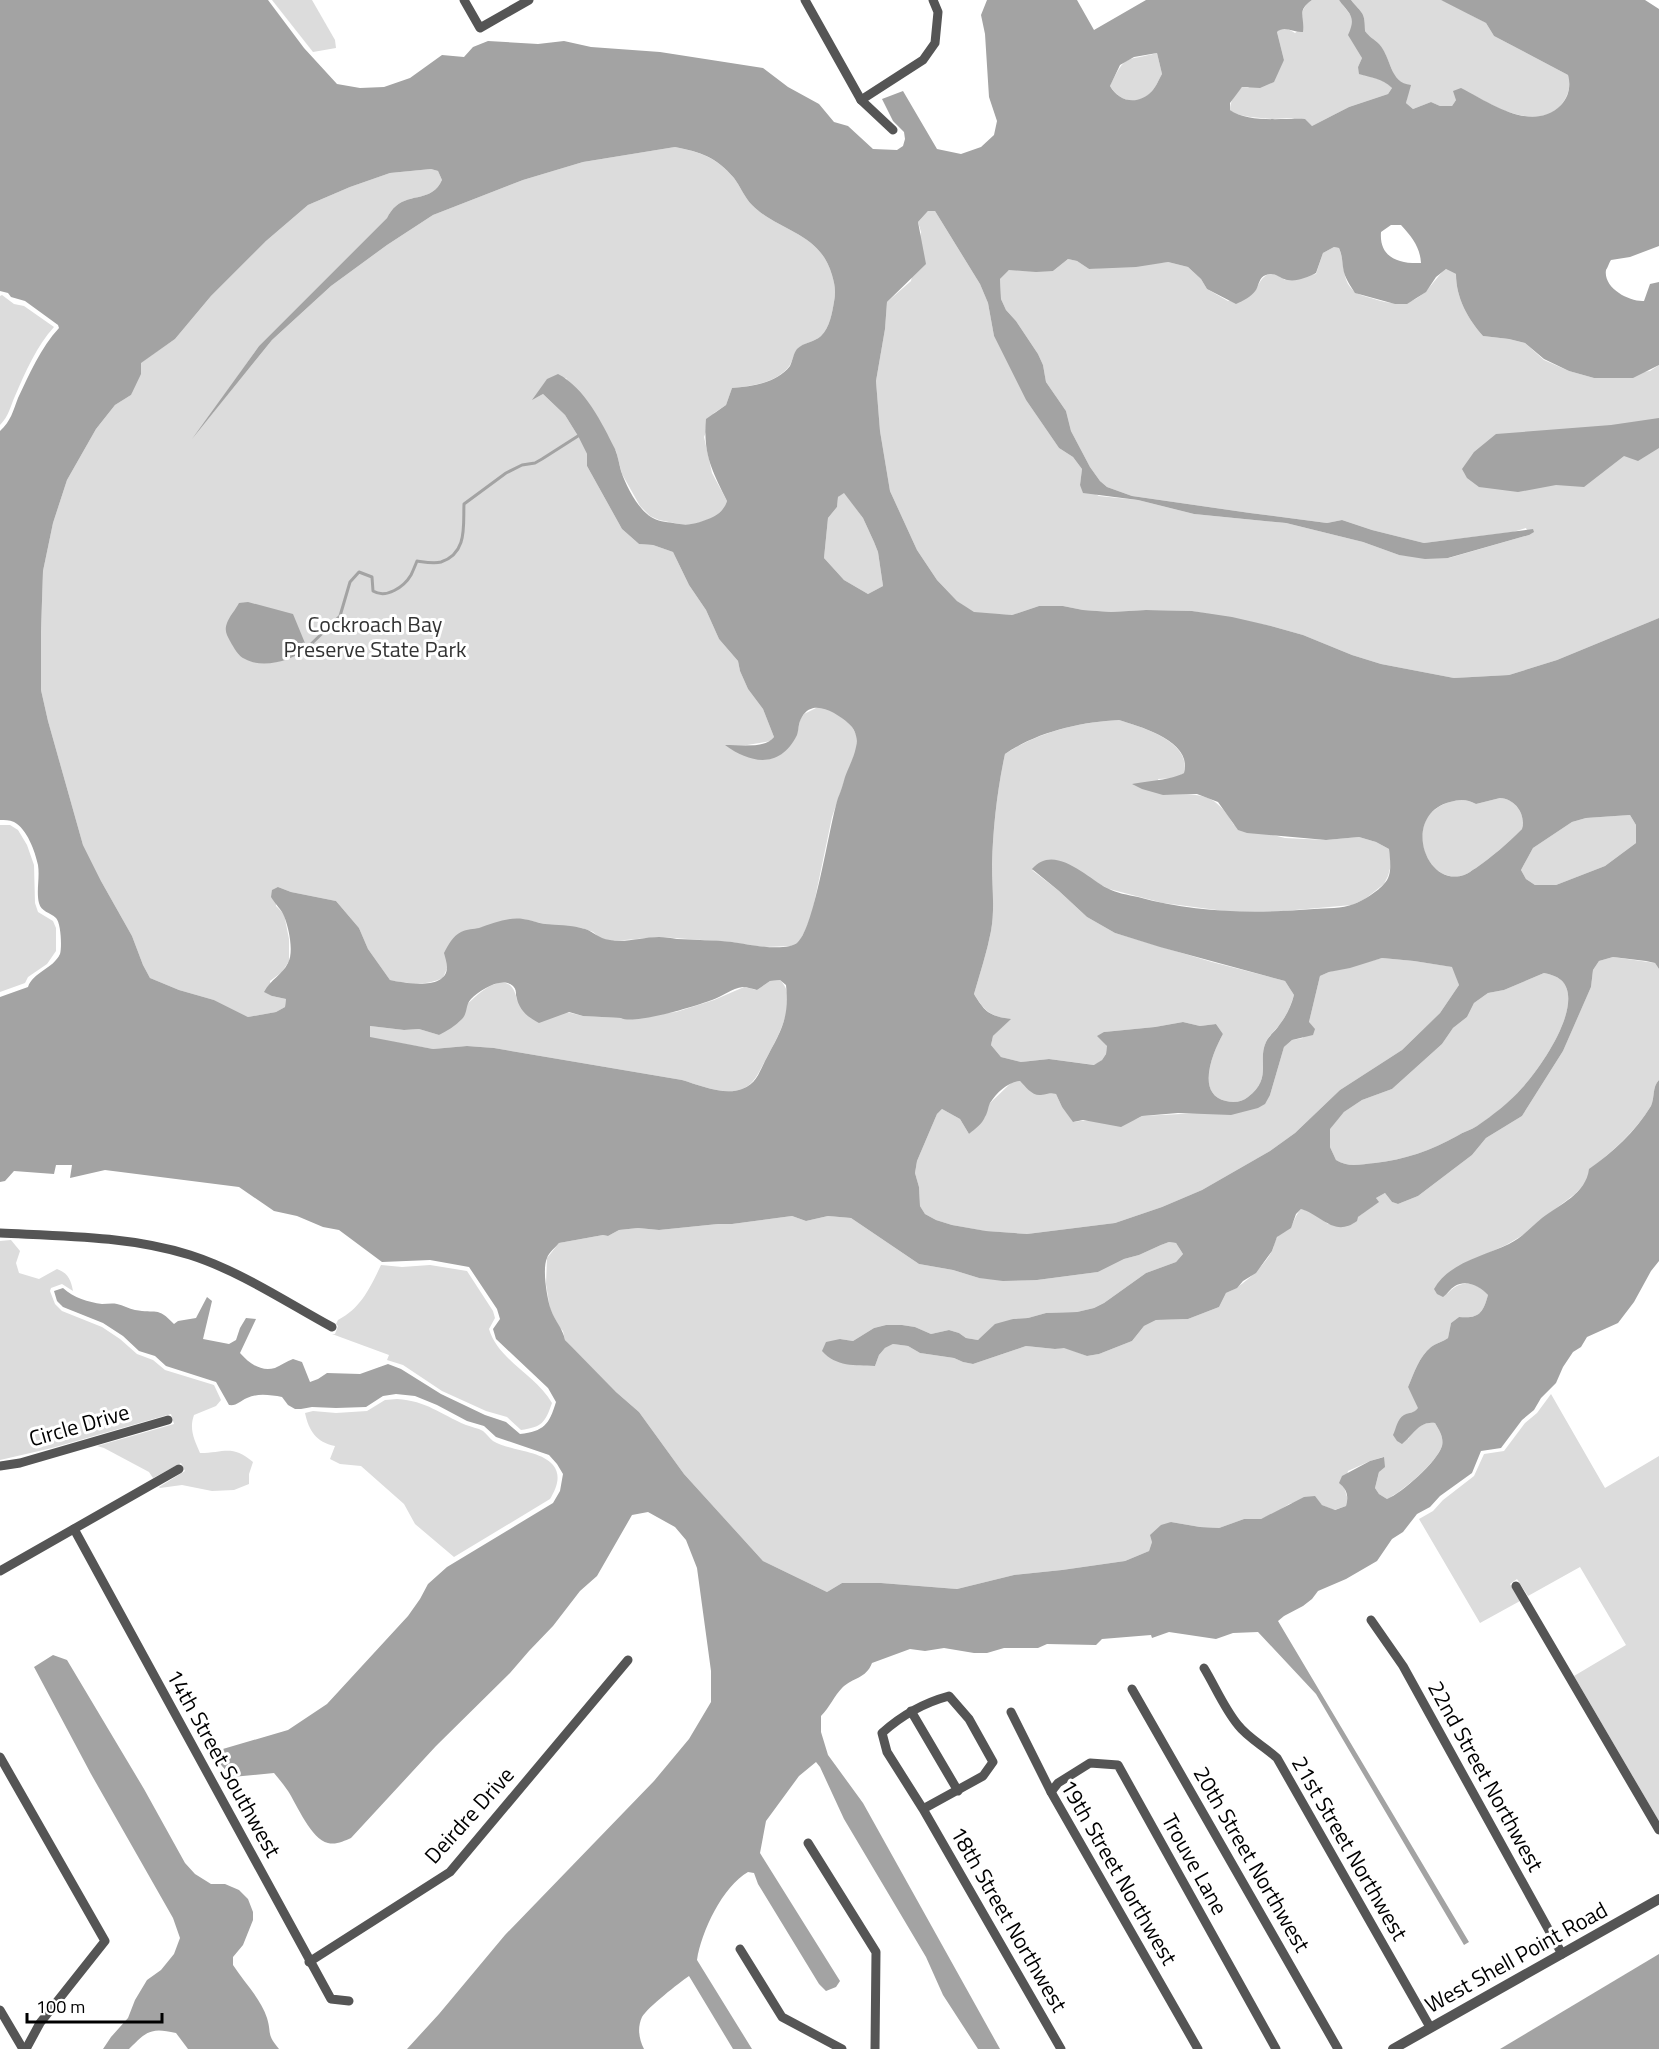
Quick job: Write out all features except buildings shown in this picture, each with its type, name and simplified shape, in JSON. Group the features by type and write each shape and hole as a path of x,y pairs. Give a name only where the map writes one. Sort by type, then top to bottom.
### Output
{"street":[{"path":"464,0 480,28 529,0"},
{"path":"805,0 861,100 893,130"},
{"path":"861,100 923,60 935,43 938,12 933,0"},
{"path":"0,1233 100,1239 161,1247 232,1272 332,1327"},
{"name":"Circle Drive","path":"0,1466 20,1463 168,1420"},
{"path":"0,1571 179,1469"},
{"name":"14th Street Southwest","path":"74,1529 309,1962 331,1999 349,2001"},
{"path":"1516,1586 1659,1830"},
{"name":"22nd Street Northwest","path":"1371,1620 1403,1666 1562,1954"},
{"name":"Deirdre Drive","path":"309,1962 450,1872 628,1659"},
{"name":"21st Street Northwest","path":"1204,1668 1237,1725 1277,1758 1430,2027"},
{"name":"20th Street Northwest","path":"1132,1689 1338,2049"},
{"path":"923,1809 958,1791 983,1776 993,1762 969,1719 949,1696 927,1702 911,1711 958,1791"},
{"name":"18th Street Northwest","path":"911,1711 882,1733 887,1752 923,1809 1061,2049"},
{"name":"19th Street Northwest","path":"1011,1712 1051,1792 1198,2049"},
{"path":"0,1757 105,1941 40,2023 24,2049 0,2010"},
{"name":"Trouve Lane","path":"1051,1792 1058,1783 1090,1763 1118,1765 1276,2049"},
{"path":"808,1843 876,1952 875,2049"},
{"name":"West Shell Point Road","path":"1393,2049 1659,1899"},
{"path":"741,1949 782,2017 842,2049"}],"green space":[{"path":"272,0 312,0 335,40 336,48 313,52"},
{"path":"1312,0 1339,0 1352,17 1352,26 1362,58 1358,67 1365,76 1379,79 1389,85 1392,88 1388,94 1349,107 1312,126 1292,118 1272,119 1235,114 1230,107 1239,90 1242,87 1248,88 1284,60 1277,32 1288,29 1295,33 1303,27 1303,12"},
{"path":"1351,0 1441,0 1447,2 1486,23 1494,36 1568,75 1567,95 1555,110 1533,117 1507,112 1474,95 1456,100 1452,106 1440,106 1431,102 1413,109 1406,103 1408,93 1395,77 1385,53 1365,31 1363,16"},
{"path":"1157,53 1162,74 1147,96 1135,101 1124,99 1110,86 1120,68 1128,60"},
{"name":"Cockroach Bay Preserve State Park","path":"675,147 700,153 721,165 734,178 752,205 809,241 818,250 826,261 835,288 835,298 827,328 819,338 798,349 790,365 778,376 756,385 732,388 726,405 714,413 704,437 712,473 727,501 724,509 713,518 695,524 659,520 650,516 640,506 622,474 616,451 566,378 534,399 543,394 565,415 587,454 587,466 622,529 639,544 653,545 673,552 689,585 706,610 719,639 738,661 748,689 763,709 774,737 771,741 747,745 786,748 797,734 804,714 818,707 830,709 851,725 856,734 856,751 832,817 812,913 799,942 791,946 764,947 660,937 613,941 601,939 593,932 582,928 522,919 462,932 443,978 424,983 411,983 390,980 368,949 359,928 336,901 291,892 278,887 276,906 284,914 289,939 289,961 282,972 270,981 272,996 286,999 285,1007 276,1012 248,1017 214,1000 179,990 150,978 132,936 83,845 41,690 43,571 53,523 67,480 96,429 115,405 131,395 140,363 175,339 211,296 266,241 308,205 390,173 431,169 438,171 442,180 433,192 402,202 395,207 387,218 259,346 203,425 272,340 331,286 433,215 523,180 583,162"},
{"path":"928,211 935,211 980,284 988,303 994,336 1026,400 1059,448 1073,457 1082,469 1080,485 1099,496 1138,500 1194,514 1286,523 1363,542 1399,555 1449,558 1529,535 1526,528 1513,532 1424,543 1342,520 1327,523 1250,513 1132,496 1107,487 1090,467 1071,431 1066,411 1046,382 1038,354 1006,310 1001,299 1000,279 1009,270 1053,271 1068,259 1077,261 1089,269 1168,262 1188,267 1201,279 1207,289 1228,301 1255,291 1264,277 1270,274 1285,280 1316,274 1323,253 1334,247 1339,248 1346,280 1353,290 1361,295 1386,302 1400,303 1414,300 1427,290 1446,269 1456,274 1458,291 1464,308 1472,323 1483,336 1525,343 1544,360 1569,371 1594,378 1650,371 1659,365 1659,618 1557,660 1509,675 1454,678 1381,664 1303,635 1271,626 1192,611 1111,612 1063,606 1039,606 1012,615 974,613 957,601 937,580 917,550 890,491 880,431 876,381 887,302 911,281 921,232 918,222"},
{"path":"2,295 14,304 24,306 54,327 32,360 7,415 0,425 0,296"},
{"path":"844,492 863,518 878,552 883,586 868,594 844,580 824,558 828,518 837,507 838,497"},
{"path":"1119,720 1163,737 1180,752 1184,762 1184,773 1176,778 1158,779 1163,795 1187,794 1205,797 1220,806 1234,825 1285,838 1326,840 1359,837 1389,849 1391,865 1388,876 1384,884 1365,899 1352,905 1272,912 1240,913 1163,903 1109,889 1094,881 1032,870 1087,917 1115,933 1285,981 1294,995 1292,1002 1287,1014 1266,1042 1260,1083 1256,1090 1241,1101 1226,1101 1217,1097 1211,1090 1209,1072 1211,1061 1223,1034 1216,1024 1200,1026 1183,1022 1104,1032 1106,1054 1095,1065 1049,1059 1021,1062 1001,1057 991,1045 993,1036 1010,1019 988,1012 974,994 992,923 993,837 1005,754 1045,734 1089,723"},
{"path":"1500,798 1511,801 1521,813 1522,829 1467,874 1450,876 1439,871 1430,861 1424,849 1422,835 1426,821 1435,810 1457,800 1466,800 1476,804"},
{"path":"1630,815 1636,825 1636,843 1605,866 1556,885 1535,885 1526,879 1521,870 1533,848 1572,822 1586,818"},
{"path":"0,825 10,825 18,830 27,845 34,865 35,903 38,912 53,921 56,928 56,951 47,964 28,977 25,983 0,992"},
{"path":"1613,957 1655,963 1659,969 1659,1080 1655,1086 1651,1106 1623,1140 1590,1169 1588,1180 1575,1194 1528,1232 1466,1263 1447,1294 1462,1284 1472,1284 1488,1295 1484,1306 1476,1316 1459,1317 1451,1323 1448,1338 1431,1347 1423,1356 1408,1387 1419,1408 1414,1413 1404,1415 1408,1439 1419,1427 1426,1423 1435,1423 1442,1437 1442,1446 1439,1453 1418,1476 1387,1499 1375,1488 1383,1457 1348,1471 1344,1487 1348,1500 1346,1506 1334,1510 1322,1505 1315,1497 1289,1504 1261,1519 1244,1519 1219,1528 1171,1522 1152,1542 1149,1551 1125,1561 1014,1575 957,1589 881,1583 842,1583 827,1592 763,1561 684,1474 639,1412 565,1340 563,1331 550,1309 546,1284 547,1258 559,1243 608,1236 619,1230 638,1228 659,1230 792,1216 806,1221 828,1216 851,1218 919,1264 953,1270 979,1278 1037,1280 1098,1272 1124,1259 1169,1242 1176,1243 1183,1254 1176,1262 1146,1273 1094,1308 1013,1319 978,1340 966,1338 949,1330 931,1334 915,1327 902,1325 874,1328 853,1341 840,1339 875,1366 879,1355 893,1344 908,1346 920,1353 954,1358 973,1364 1026,1346 1055,1349 1064,1347 1087,1356 1099,1354 1132,1341 1144,1326 1156,1320 1188,1319 1219,1307 1226,1293 1246,1281 1259,1269 1273,1249 1278,1236 1291,1226 1301,1209 1312,1212 1328,1224 1358,1217 1378,1202 1376,1198 1385,1193 1392,1202 1398,1204 1418,1196 1472,1155 1486,1138 1522,1116 1563,1051 1591,987 1593,970 1599,961"},
{"path":"1382,958 1453,967 1459,985 1440,1013 1402,1050 1340,1090 1295,1133 1270,1151 1202,1190 1115,1223 1027,1234 985,1231 952,1225 925,1214 920,1206 919,1187 915,1173 917,1161 937,1114 942,1109 960,1119 969,1134 985,1117 989,1104 1012,1082 1020,1081 1040,1095 1050,1092 1056,1094 1062,1107 1074,1122 1126,1122 1142,1116 1200,1113 1270,1095 1284,1047 1292,1040 1303,1038 1320,976"},
{"path":"1544,973 1561,980 1567,990 1568,1004 1564,1019 1549,1052 1530,1079 1507,1104 1475,1127 1418,1154 1386,1162 1360,1165 1345,1164 1336,1160 1330,1147 1330,1128 1344,1112 1362,1100 1392,1089 1442,1044 1453,1028 1467,1017 1474,1003 1488,993 1504,990"},
{"path":"780,980 786,988 788,998 780,1032 753,1081 746,1087 735,1091 720,1091 682,1080 494,1048 467,1046 433,1049 370,1038 370,1026 404,1030 419,1029 439,1035 479,994 491,985 502,982 511,987 517,1000 583,1016 621,1018 676,1012 714,1000 744,987 757,990 770,981"},
{"path":"11,1240 20,1251 16,1263 19,1273 39,1279 57,1269 68,1277 73,1291 62,1284 51,1288 50,1291 55,1304 62,1311 102,1327 137,1354 153,1360 165,1370 214,1385 221,1400 216,1406 194,1415 192,1429 194,1439 200,1453 233,1451 246,1456 253,1462 249,1484 234,1490 212,1491 182,1485 160,1488 185,1471 181,1463 153,1478 149,1472 97,1446 174,1424 171,1414 52,1448 0,1460 0,1241"},
{"path":"381,1265 402,1267 430,1265 467,1271 493,1311 495,1318 489,1329 500,1350 537,1384 552,1403 542,1423 521,1430 507,1417 486,1411 442,1391 403,1365 387,1360 389,1355 332,1334 335,1334 338,1320 353,1310 364,1297"},
{"path":"1551,1394 1605,1488 1659,1456 1659,1821 1574,1676 1626,1645 1580,1567 1528,1596 1517,1579 1510,1584 1520,1601 1480,1623 1419,1519 1433,1511 1443,1500 1474,1476 1484,1454 1504,1451"},
{"path":"397,1399 425,1405 481,1430 493,1441 548,1460 556,1469 558,1478 550,1499 454,1557 415,1524 404,1504 361,1466 340,1464 330,1459 335,1446 323,1442 314,1435 305,1413 367,1411 385,1400"}],"shaded area":[{"path":"0,0 268,0 304,48 337,84 360,88 384,87 410,78 442,55 464,57 473,47 488,41 538,44 564,41 591,47 660,52 763,68 788,87 819,104 834,122 848,126 873,149 897,150 903,146 904,132 893,121 882,99 903,91 937,149 961,154 981,147 994,135 997,121 989,97 985,34 981,15 987,0 1077,0 1094,30 1146,0 1312,0 1304,7 1302,14 1303,32 1286,29 1277,32 1284,60 1274,82 1260,88 1242,87 1230,103 1230,110 1246,117 1305,119 1312,126 1349,107 1388,94 1392,88 1380,80 1359,74 1358,67 1362,58 1348,35 1352,19 1339,0 1351,0 1363,16 1365,31 1379,44 1395,75 1399,80 1411,85 1406,103 1413,109 1431,102 1440,106 1452,106 1456,100 1453,91 1461,88 1511,113 1537,117 1550,113 1564,102 1569,91 1568,75 1494,36 1486,23 1441,0 1645,0 1659,9 1659,246 1630,257 1611,260 1606,270 1609,283 1618,293 1638,301 1644,301 1650,284 1659,282 1659,365 1633,378 1594,378 1569,371 1544,359 1525,343 1483,336 1472,323 1464,308 1458,291 1456,274 1446,269 1436,277 1426,292 1407,304 1395,304 1355,293 1345,274 1339,248 1334,247 1323,253 1316,273 1296,280 1284,279 1273,274 1266,275 1261,279 1252,295 1236,304 1207,289 1201,279 1188,267 1168,262 1136,267 1089,269 1077,261 1068,259 1053,271 1009,270 1000,279 1001,299 1006,310 1038,354 1046,382 1066,411 1071,431 1090,467 1107,487 1132,496 1250,513 1327,523 1342,520 1424,543 1533,529 1534,532 1529,535 1448,558 1425,559 1399,555 1363,542 1286,523 1194,514 1138,500 1083,493 1080,485 1082,469 1073,457 1059,448 1026,400 994,336 988,303 980,284 935,211 928,211 918,222 926,264 887,302 876,381 880,431 890,491 917,550 937,580 957,601 974,612 1012,615 1039,606 1063,606 1111,612 1192,611 1271,626 1303,635 1381,664 1454,678 1509,675 1557,660 1659,618 1659,969 1655,963 1646,961 1613,957 1599,961 1593,970 1591,987 1563,1051 1522,1116 1486,1138 1472,1155 1418,1196 1398,1204 1392,1202 1385,1193 1376,1198 1379,1202 1358,1217 1357,1221 1342,1227 1328,1224 1301,1209 1296,1214 1291,1228 1277,1237 1272,1251 1256,1273 1237,1288 1226,1293 1219,1307 1188,1319 1156,1320 1144,1326 1132,1341 1099,1354 1087,1356 1064,1348 1026,1346 973,1364 954,1358 920,1353 908,1346 893,1344 879,1355 875,1366 840,1363 822,1351 826,1342 840,1339 853,1341 874,1328 886,1325 915,1327 931,1334 949,1330 966,1338 978,1340 995,1324 1013,1319 1094,1308 1146,1273 1176,1262 1183,1254 1176,1243 1169,1242 1124,1259 1098,1272 1037,1280 1003,1281 979,1278 953,1270 919,1264 851,1218 828,1216 806,1221 792,1216 659,1230 638,1228 619,1230 608,1236 559,1243 548,1256 545,1269 549,1305 565,1340 639,1412 684,1474 763,1561 827,1592 842,1583 881,1583 957,1589 1014,1575 1125,1561 1149,1551 1152,1542 1150,1535 1161,1525 1171,1522 1219,1528 1244,1519 1261,1519 1304,1497 1315,1496 1322,1505 1335,1510 1346,1506 1347,1493 1339,1483 1342,1476 1370,1461 1384,1457 1385,1467 1379,1472 1375,1488 1387,1499 1418,1476 1439,1453 1442,1440 1435,1423 1420,1426 1402,1444 1393,1435 1402,1417 1418,1408 1408,1387 1417,1366 1427,1351 1448,1338 1451,1323 1459,1317 1479,1314 1488,1295 1477,1286 1468,1283 1455,1286 1443,1297 1434,1289 1440,1280 1457,1266 1514,1241 1578,1192 1587,1178 1589,1169 1623,1141 1645,1115 1651,1106 1655,1086 1659,1080 1659,1261 1634,1302 1618,1323 1587,1337 1581,1347 1573,1352 1556,1383 1541,1398 1534,1410 1522,1420 1501,1448 1481,1451 1472,1473 1440,1496 1430,1507 1417,1514 1403,1532 1392,1539 1377,1561 1346,1579 1318,1591 1303,1606 1278,1621 1469,1942 1464,1945 1316,1694 1258,1632 1233,1633 1216,1639 1169,1632 1152,1638 1151,1635 1102,1639 1096,1645 1047,1644 1038,1648 1004,1648 987,1653 944,1648 925,1651 910,1649 872,1663 863,1675 846,1684 821,1716 821,1732 828,1755 863,1803 1000,2049 978,2049 943,1995 926,1957 844,1819 816,1762 799,1776 766,1821 760,1853 840,1981 836,1987 826,1991 819,1984 758,1884 754,1873 748,1872 739,1879 722,1899 708,1924 699,1949 697,1960 752,2049 733,2049 689,1976 657,2001 642,2017 639,2033 644,2049 407,2049 505,1935 654,1781 689,1739 711,1702 711,1671 697,1568 686,1540 675,1527 648,1512 632,1515 597,1576 580,1591 553,1626 510,1673 436,1746 351,1838 334,1843 322,1840 310,1828 288,1791 274,1773 232,1777 212,1755 216,1751 288,1730 327,1704 408,1616 428,1584 447,1567 553,1503 560,1491 563,1474 549,1455 496,1437 484,1426 467,1421 415,1396 396,1394 383,1396 366,1407 295,1409 288,1405 282,1397 255,1395 229,1405 216,1382 166,1366 155,1356 139,1351 123,1336 103,1323 63,1307 57,1301 54,1291 63,1288 76,1297 92,1302 117,1304 135,1310 160,1313 174,1324 178,1321 196,1318 207,1297 212,1301 203,1339 229,1344 236,1340 246,1318 256,1319 240,1353 255,1366 270,1369 293,1359 302,1362 310,1382 327,1373 360,1374 388,1364 401,1369 441,1394 485,1415 506,1422 520,1434 535,1431 544,1426 556,1402 548,1388 496,1339 493,1329 500,1319 497,1309 469,1267 430,1260 382,1262 339,1230 274,1211 239,1187 105,1170 70,1178 72,1165 56,1165 54,1174 14,1171 5,1181 0,1182 0,997 28,987 34,978 57,959 60,954 61,941 58,921 39,903 38,865 30,841 19,825 9,820 0,820 0,431 9,420 41,352 59,328 25,301 0,291","holes":["1157,53 1162,74 1147,96 1135,100 1124,99 1118,96 1110,86 1120,65 1134,57","675,147 700,153 721,165 734,178 752,205 809,241 818,250 826,261 835,288 829,324 824,332 819,338 797,349 785,372 756,385 732,388 726,405 706,419 707,453 727,501 723,509 713,517 697,523 683,524 659,520 646,513 629,490 615,449 598,418 584,397 568,380 558,374 547,379 532,400 543,394 565,415 587,454 587,466 622,529 639,544 653,545 673,552 689,585 706,610 719,639 738,661 748,689 763,709 774,737 758,745 725,745 755,759 774,758 790,746 797,735 801,719 807,711 818,708 825,709 848,723 856,735 856,749 834,812 810,917 798,942 792,945 766,947 725,941 661,937 616,941 602,938 577,927 512,919 466,930 456,936 444,953 447,967 445,975 440,980 424,984 405,983 390,980 368,949 359,928 336,901 291,892 278,887 272,890 271,897 282,911 286,921 291,953 286,967 264,992 286,999 285,1007 276,1012 248,1017 214,1000 179,990 150,978 132,936 83,845 41,690 43,571 53,523 67,480 96,429 115,405 131,395 141,374 141,363 175,339 211,296 266,241 308,205 390,173 431,169 438,171 442,180 433,192 402,202 395,207 387,218 259,346 192,439 272,340 331,286 433,215 523,180 583,162","1391,225 1401,225 1415,242 1421,263 1392,258 1383,248 1381,232","844,493 863,518 878,552 883,586 868,594 844,580 824,558 828,518 837,507 838,497","1119,720 1152,731 1173,744 1181,752 1185,762 1184,773 1166,779 1132,784 1163,795 1197,794 1218,802 1238,830 1247,833 1326,840 1359,837 1389,849 1389,876 1370,896 1344,907 1292,911 1247,912 1181,906 1114,891 1080,870 1060,861 1050,859 1032,869 1087,917 1115,933 1285,981 1294,995 1292,1003 1285,1017 1266,1042 1260,1083 1256,1090 1243,1100 1226,1101 1217,1097 1211,1090 1209,1081 1211,1061 1223,1034 1216,1024 1200,1026 1183,1022 1104,1032 1097,1036 1107,1046 1106,1054 1094,1065 1049,1059 1021,1062 1001,1057 991,1045 993,1036 1011,1019 988,1012 974,994 992,923 993,837 1005,754 1045,734 1089,723","1500,798 1511,801 1521,813 1522,829 1476,868 1464,875 1450,876 1438,871 1424,848 1423,834 1426,821 1435,809 1450,802 1470,801 1476,804","1630,815 1636,825 1636,843 1605,866 1556,885 1535,885 1526,879 1521,870 1533,848 1572,822 1586,818","1382,958 1452,967 1459,985 1440,1013 1402,1050 1340,1090 1295,1133 1270,1151 1202,1190 1162,1207 1115,1223 1027,1234 986,1231 952,1225 925,1214 920,1206 919,1187 915,1173 917,1161 937,1114 942,1109 960,1119 969,1134 982,1122 996,1095 1003,1088 1016,1082 1020,1081 1035,1094 1056,1094 1073,1122 1083,1120 1121,1127 1142,1116 1178,1113 1231,1115 1265,1104 1270,1095 1284,1047 1292,1040 1313,1035 1315,1029 1309,1022 1320,976","1544,973 1561,980 1567,990 1568,1004 1558,1036 1530,1079 1507,1103 1475,1127 1428,1150 1386,1162 1355,1165 1336,1160 1330,1147 1330,1129 1344,1112 1362,1100 1392,1089 1442,1044 1453,1028 1467,1017 1474,1003 1488,993 1504,990","780,980 786,985 787,1007 783,1025 756,1078 747,1087 735,1091 720,1091 682,1080 494,1048 467,1046 433,1049 370,1037 370,1026 404,1030 419,1029 439,1035 462,1019 469,1001 475,995 497,983 508,983 513,986 521,1009 539,1023 569,1012 583,1016 638,1019 665,1014 716,999 739,988 757,990 770,981"]},
{"path":"1659,418 1659,448 1638,461 1624,456 1584,487 1556,485 1518,492 1479,487 1467,478 1462,469 1474,452 1496,434 1611,425"},
{"path":"248,602 293,614 307,648 294,657 277,662 252,662 240,656 226,633 226,628 239,603"},
{"path":"53,1655 67,1660 185,1863 195,1874 211,1884 225,1884 239,1890 248,1899 253,1912 253,1920 243,1945 233,1957 233,1965 261,2004 271,2037 279,2049 188,2049 176,2033 161,2030 145,2034 129,2049 103,2049 128,2018 147,1980 161,1970 174,1954 180,1938 173,1918 91,1774 34,1667"},
{"path":"1659,1954 1659,2049 1500,2049"}],"waterway":[{"path":"307,648 340,616 350,582 359,572 372,577 373,591 383,594 404,584 417,561 438,563 450,558 456,552 462,538 464,504 506,473 522,465 535,463 578,436"}]}
